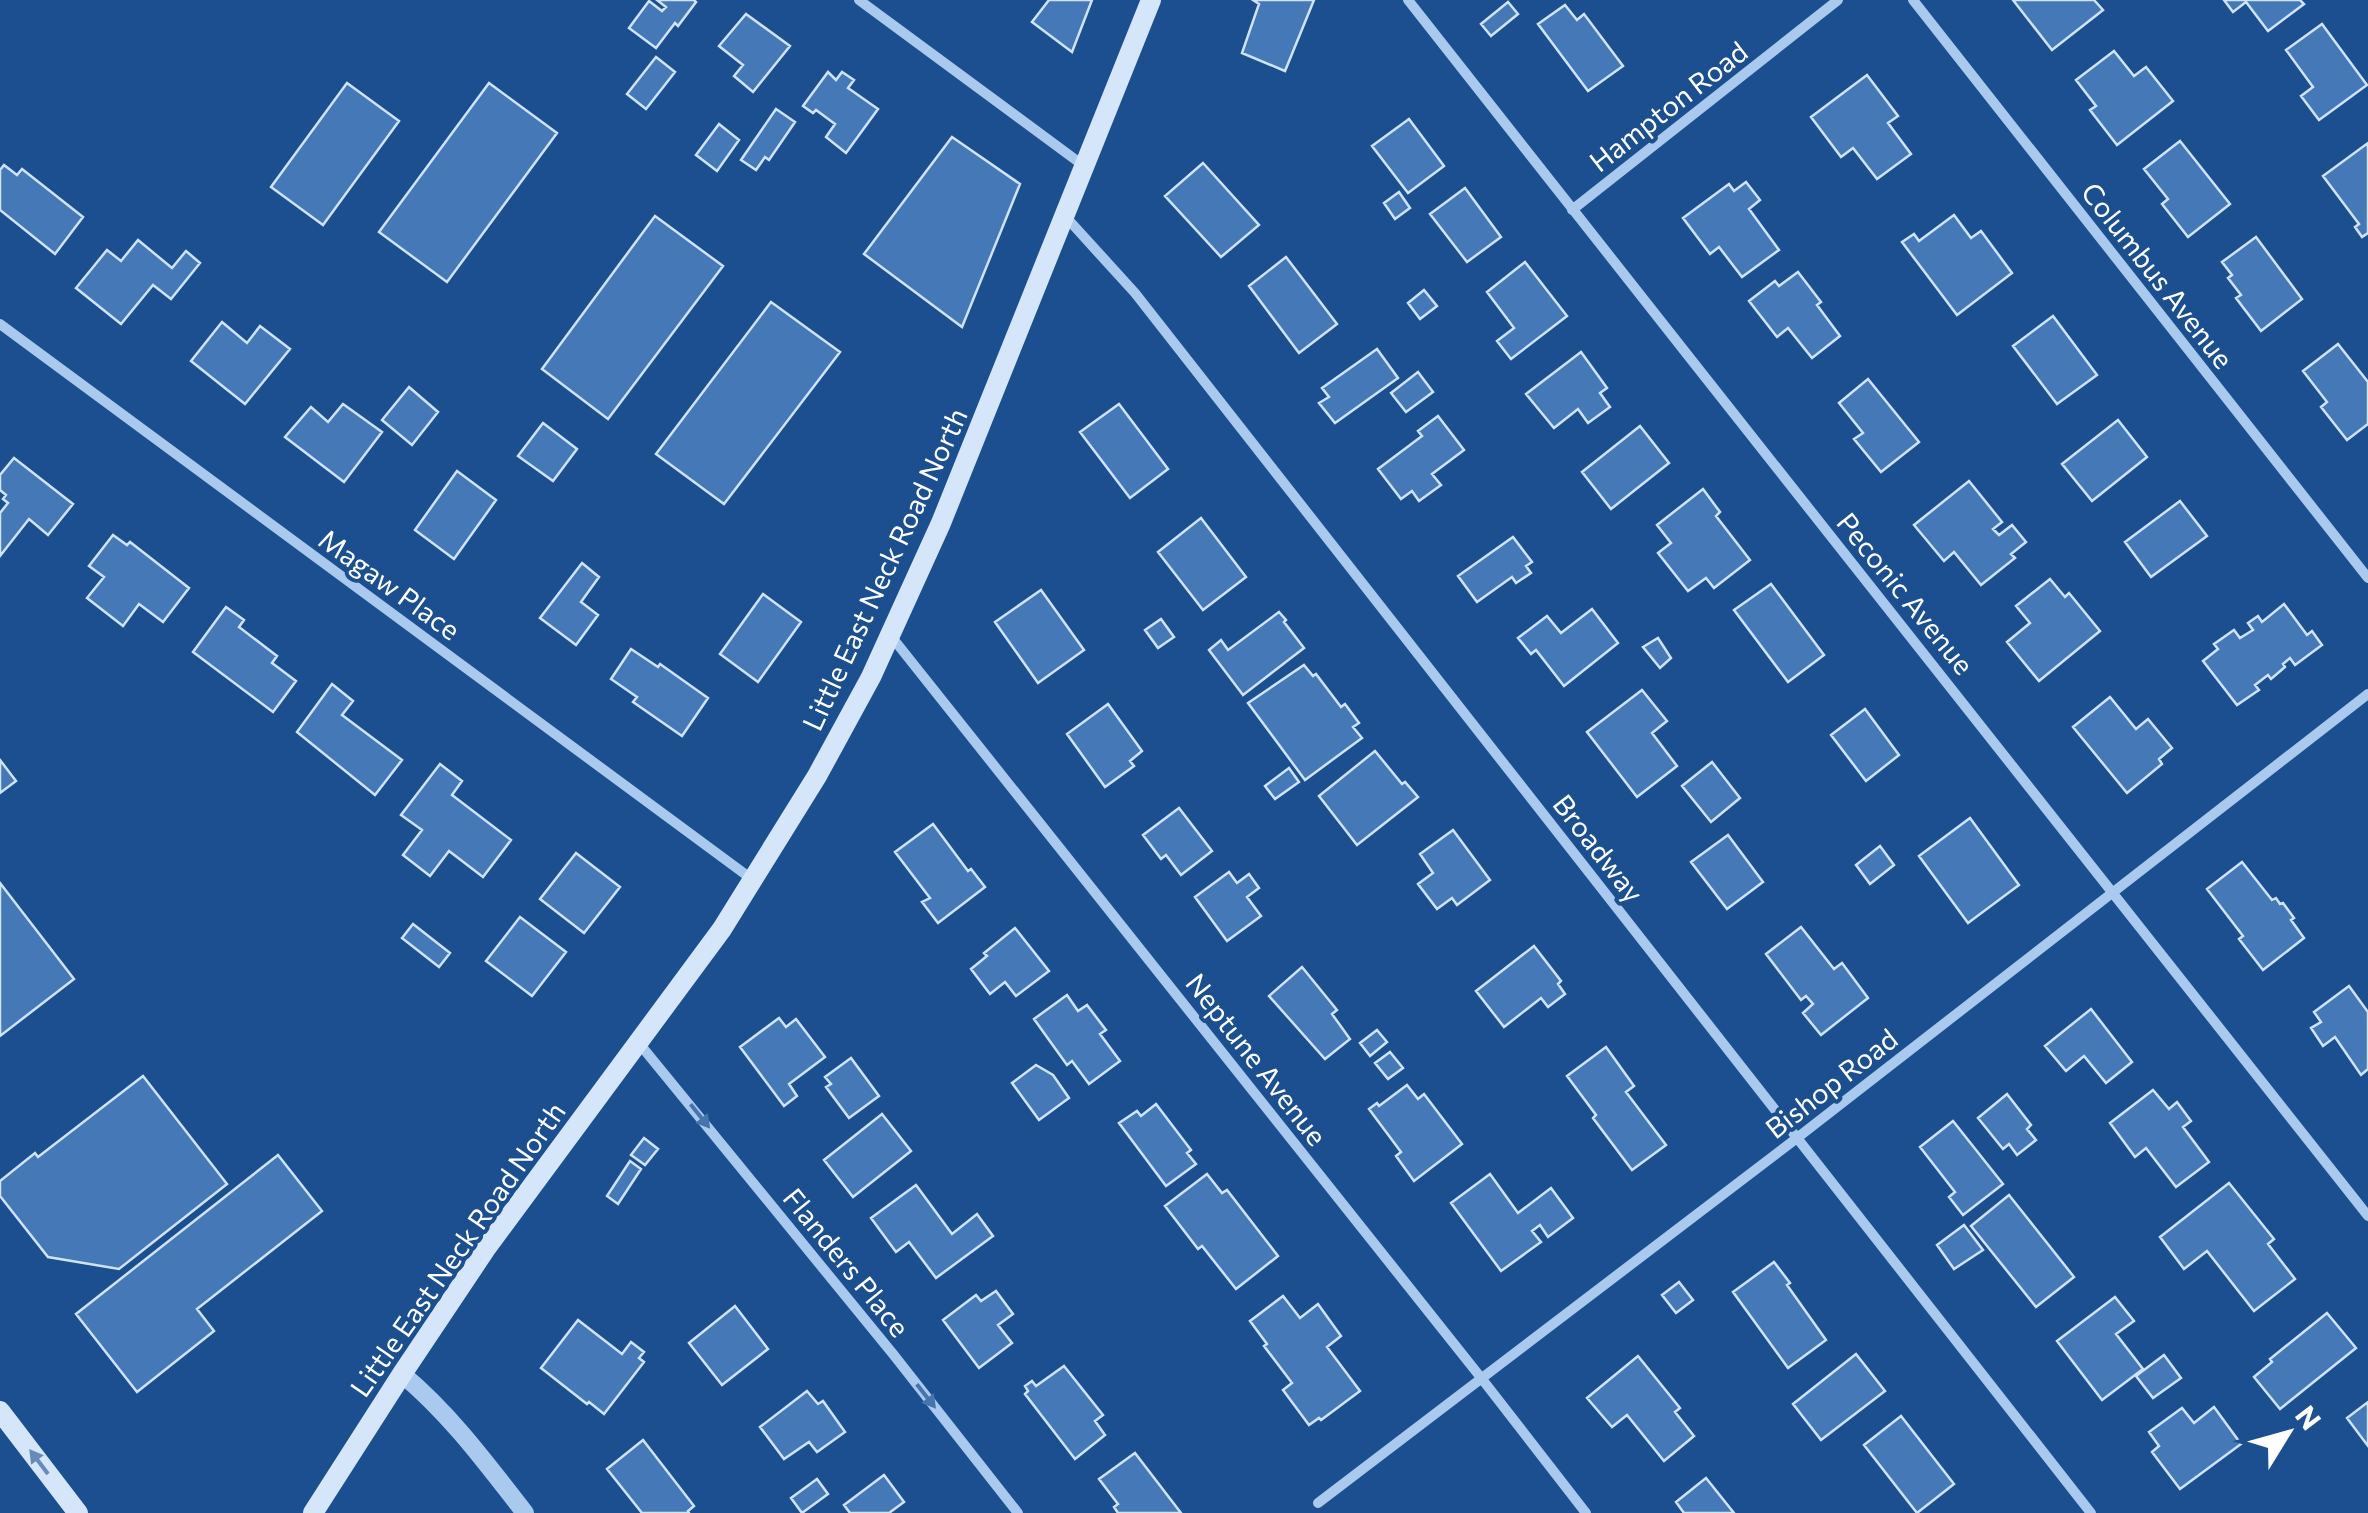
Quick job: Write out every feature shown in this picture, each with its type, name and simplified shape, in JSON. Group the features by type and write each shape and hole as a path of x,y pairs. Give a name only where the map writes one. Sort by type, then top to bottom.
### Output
{"main road":[{"name":"Little East Neck Road North","path":"313,1513 488,1247 754,880 817,776 890,635 948,507 1151,0"},
{"path":"0,1410 78,1513"}],"street":[{"path":"859,0 1085,167"},
{"name":"Peconic Avenue","path":"1408,0 2368,1216"},
{"name":"Hampton Road","path":"1572,210 1838,0"},
{"name":"Columbus Avenue","path":"1914,0 2368,578"},
{"name":"Broadway","path":"1066,216 1147,308 2091,1513"},
{"name":"Magaw Place","path":"0,324 754,880"},
{"name":"Neptune Avenue","path":"890,635 1586,1513"},
{"name":"Bishop Road","path":"1318,1503 1797,1138 2368,694"},
{"name":"Flanders Place","path":"638,1041 1018,1513"},
{"path":"402,1374 459,1428 525,1513"}],"building":[{"path":"657,0 696,2 656,48 629,28 649,1 662,11 666,7"},
{"path":"1049,0 1092,0 1072,52 1032,22"},
{"path":"1253,0 1314,0 1285,71 1242,53 1259,4"},
{"path":"2013,0 2094,0 2103,10 2052,50"},
{"path":"2224,0 2300,0 2304,4 2268,31 2246,2 2233,12"},
{"path":"1508,2 1518,14 1491,36 1481,24"},
{"path":"1565,5 1577,20 1584,14 1623,66 1588,91 1538,24"},
{"path":"746,14 790,46 753,92 734,76 743,65 719,46"},
{"path":"2322,24 2367,85 2319,120 2301,96 2313,87 2286,50"},
{"path":"2114,51 2134,76 2146,67 2173,101 2117,145 2090,110 2096,106 2076,80"},
{"path":"656,57 675,72 646,109 627,94"},
{"path":"828,72 836,80 842,72 854,80 848,88 878,109 846,153 826,137 835,124 803,106"},
{"path":"1867,75 1898,116 1888,123 1911,154 1877,179 1853,148 1841,157 1811,117"},
{"path":"347,83 399,121 323,225 271,187"},
{"path":"489,83 557,133 447,282 379,232"},
{"path":"776,109 795,122 769,160 765,157 756,170 741,160"},
{"path":"1409,119 1444,166 1408,193 1372,146"},
{"path":"719,124 739,140 717,171 696,155"},
{"path":"952,137 1020,184 962,327 864,254"},
{"path":"2180,141 2230,204 2188,237 2162,204 2168,199 2144,169"},
{"path":"2368,143 2368,233 2362,237 2355,227 2359,224 2323,176"},
{"path":"1203,163 1259,225 1221,257 1165,196"},
{"path":"4,165 17,175 22,169 83,217 55,254 0,210 0,170"},
{"path":"1746,182 1760,200 1749,209 1779,250 1742,277 1719,247 1710,254 1683,218 1729,184 1734,191"},
{"path":"1465,188 1501,237 1467,262 1430,214"},
{"path":"1399,192 1410,208 1395,219 1384,203"},
{"path":"1954,215 1971,238 1981,231 2012,273 1957,315 1902,242 1914,234 1919,241"},
{"path":"655,216 723,266 608,419 542,369"},
{"path":"2256,237 2302,299 2261,331 2236,298 2241,295 2222,262"},
{"path":"138,240 172,268 186,251 200,263 171,299 153,285 121,324 76,288 107,250 121,261"},
{"path":"1286,257 1337,324 1299,353 1249,286"},
{"path":"1525,262 1567,316 1511,359 1497,341 1514,328 1487,292"},
{"path":"1798,272 1840,336 1812,358 1788,328 1777,337 1749,301 1775,281 1779,286"},
{"path":"1424,290 1437,306 1420,319 1408,303"},
{"path":"771,302 840,352 724,504 656,454"},
{"path":"2053,316 2097,375 2057,404 2013,346"},
{"path":"222,322 247,343 260,326 290,349 245,404 191,361"},
{"path":"2338,344 2368,382 2368,424 2347,440 2321,407 2327,402 2303,371"},
{"path":"1377,349 1398,378 1335,423 1319,403 1329,397 1322,388"},
{"path":"1581,352 1607,388 1600,393 1610,407 1588,423 1578,409 1554,428 1526,394"},
{"path":"1418,372 1433,392 1406,412 1391,393"},
{"path":"1868,379 1919,442 1881,472 1854,439 1863,433 1839,403"},
{"path":"409,387 438,412 412,445 382,420"},
{"path":"343,404 382,432 344,482 285,437 311,407 328,422"},
{"path":"1119,404 1168,469 1130,498 1080,432"},
{"path":"1438,416 1464,450 1432,474 1441,485 1419,501 1412,491 1401,499 1378,469 1422,436 1418,431"},
{"path":"2118,420 2147,457 2092,501 2062,464"},
{"path":"543,423 577,449 553,481 518,456"},
{"path":"1640,426 1669,463 1611,509 1582,472"},
{"path":"14,458 73,504 48,535 29,519 0,556 0,513 8,503 0,490 0,475"},
{"path":"457,471 496,500 454,559 415,530"},
{"path":"1969,481 2002,522 1993,529 1999,535 2012,525 2026,542 2011,554 2015,558 1981,585 1954,552 1944,561 1914,525"},
{"path":"1703,489 1720,512 1716,516 1750,560 1714,588 1706,578 1688,591 1658,553 1671,543 1657,525"},
{"path":"2180,501 2207,536 2151,577 2125,542"},
{"path":"1201,518 1246,577 1203,610 1158,552"},
{"path":"113,535 127,545 130,542 189,588 163,622 139,604 123,626 87,598 104,577 89,566"},
{"path":"1513,537 1532,562 1526,566 1531,573 1516,583 1512,577 1477,602 1458,576"},
{"path":"582,563 599,577 581,602 598,615 576,645 540,618"},
{"path":"2050,579 2065,597 2069,593 2100,631 2039,681 2007,642 2030,623 2016,606"},
{"path":"1771,584 1824,655 1788,682 1734,610"},
{"path":"1041,590 1084,650 1038,683 995,622"},
{"path":"763,594 801,622 758,682 720,654"},
{"path":"2284,604 2307,635 2312,631 2322,645 2295,665 2290,658 2283,664 2285,667 2271,679 2268,675 2255,685 2259,690 2237,705 2203,661 2218,649 2214,644 2234,630 2240,638 2253,630 2248,623 2258,616 2262,622"},
{"path":"226,607 244,620 239,627 277,656 272,663 296,681 273,712 193,652"},
{"path":"1592,609 1618,643 1564,686 1536,650 1531,654 1518,638 1547,616 1561,633"},
{"path":"1279,612 1304,648 1243,695 1209,650 1221,640 1228,650"},
{"path":"1161,619 1174,637 1158,648 1145,630"},
{"path":"1658,638 1671,658 1660,668 1643,647"},
{"path":"631,649 708,698 682,736 633,702 637,697 611,679"},
{"path":"1304,665 1313,676 1316,674 1341,707 1345,704 1359,723 1353,727 1362,738 1305,780 1248,703"},
{"path":"332,684 353,701 342,715 402,760 375,795 297,732"},
{"path":"1642,690 1667,721 1652,733 1677,766 1637,797 1587,732"},
{"path":"2110,697 2136,729 2148,719 2172,748 2159,759 2162,764 2127,793 2073,727"},
{"path":"1108,704 1142,751 1130,761 1134,766 1105,787 1067,734"},
{"path":"1865,709 1899,755 1866,781 1831,735"},
{"path":"1375,751 1418,797 1357,845 1319,796"},
{"path":"0,760 16,781 0,793"},
{"path":"1712,762 1740,798 1711,822 1682,786"},
{"path":"440,764 462,781 452,795 511,840 483,877 449,851 430,876 403,855 422,830 401,815"},
{"path":"1289,768 1299,782 1275,799 1265,786"},
{"path":"1179,808 1212,851 1181,875 1166,855 1161,859 1143,835"},
{"path":"1970,818 2019,885 1968,923 1919,856"},
{"path":"933,824 985,887 938,923 922,902 930,898 895,852"},
{"path":"1453,830 1490,880 1457,905 1452,898 1437,909 1418,884 1433,873 1420,854"},
{"path":"1728,835 1763,882 1727,909 1691,862"},
{"path":"1880,846 1894,865 1870,884 1856,865"},
{"path":"576,853 620,887 584,933 540,899"},
{"path":"2242,862 2272,900 2283,903 2304,938 2263,970 2207,889"},
{"path":"1229,872 1237,883 1249,874 1259,888 1247,897 1261,916 1227,941 1195,897"},
{"path":"0,883 74,979 0,1036"},
{"path":"520,917 566,952 532,996 486,961"},
{"path":"413,924 450,953 439,967 402,938"},
{"path":"1801,927 1834,969 1842,963 1868,998 1821,1035 1803,1013 1813,1004 1806,996 1801,1000 1766,954"},
{"path":"1015,928 1049,971 1016,996 1005,982 990,994 971,969"},
{"path":"1534,946 1561,981 1558,984 1565,994 1548,1007 1541,998 1504,1027 1476,991"},
{"path":"1302,967 1337,1010 1332,1014 1350,1039 1325,1059 1269,996"},
{"path":"2349,986 2368,1012 2368,1069 2361,1075 2335,1037 2323,1046 2311,1028 2321,1022 2314,1012"},
{"path":"1067,995 1078,1011 1087,1005 1106,1030 1100,1034 1120,1061 1089,1084 1072,1061 1067,1065 1034,1019"},
{"path":"2091,1009 2132,1062 2106,1083 2084,1056 2066,1071 2045,1046"},
{"path":"779,1018 786,1027 796,1019 825,1057 789,1084 797,1096 784,1106 740,1047"},
{"path":"1377,1030 1387,1042 1370,1056 1360,1043"},
{"path":"1606,1047 1634,1086 1626,1092 1666,1145 1632,1170 1567,1076"},
{"path":"1390,1052 1403,1068 1388,1079 1375,1063"},
{"path":"851,1058 879,1096 849,1118 826,1087 831,1084 825,1077"},
{"path":"1036,1065 1053,1075 1069,1098 1039,1120 1012,1083"},
{"path":"143,1076 227,1184 119,1269 48,1257 0,1196 0,1181 35,1153 38,1157"},
{"path":"1407,1085 1418,1099 1424,1094 1462,1144 1414,1181 1396,1156 1401,1152 1369,1109"},
{"path":"2153,1090 2169,1109 2177,1102 2191,1121 2183,1127 2209,1162 2176,1187 2146,1148 2135,1157 2110,1123"},
{"path":"2007,1094 2031,1125 2027,1129 2036,1140 2017,1155 2009,1144 2003,1149 1978,1118"},
{"path":"1156,1104 1191,1150 1187,1153 1196,1164 1166,1186 1119,1123 1137,1111 1141,1116"},
{"path":"882,1114 911,1151 853,1197 824,1160"},
{"path":"1953,1121 2003,1184 1963,1215 1949,1197 1955,1192 1920,1147"},
{"path":"644,1138 658,1149 645,1165 631,1155"},
{"path":"278,1155 322,1211 197,1309 214,1331 137,1392 76,1314"},
{"path":"630,1161 641,1169 618,1204 607,1196"},
{"path":"1207,1174 1222,1193 1227,1190 1278,1256 1236,1289 1165,1206"},
{"path":"1490,1174 1518,1213 1551,1188 1573,1218 1548,1237 1540,1225 1532,1231 1541,1242 1501,1271 1451,1203"},
{"path":"2229,1183 2274,1239 2268,1244 2295,1279 2254,1311 2207,1251 2184,1269 2160,1237"},
{"path":"916,1185 952,1234 977,1214 993,1236 936,1278 909,1242 896,1252 871,1218"},
{"path":"2009,1195 2074,1277 2036,1307 1971,1226"},
{"path":"1964,1225 1983,1250 1954,1269 1937,1245"},
{"path":"1774,1262 1826,1340 1788,1368 1733,1292"},
{"path":"1679,1282 1693,1300 1676,1313 1662,1295"},
{"path":"996,1291 1013,1314 998,1325 1012,1343 979,1368 943,1320 976,1295 981,1301"},
{"path":"1283,1296 1300,1318 1318,1304 1341,1336 1327,1347 1360,1391 1309,1425 1283,1390 1292,1383 1250,1321"},
{"path":"2115,1297 2134,1321 2116,1334 2143,1369 2102,1400 2057,1341"},
{"path":"735,1306 768,1349 722,1385 689,1343"},
{"path":"2327,1313 2356,1348 2280,1409 2254,1377"},
{"path":"578,1320 622,1354 631,1342 644,1352 639,1358 644,1362 604,1414 541,1368"},
{"path":"1856,1354 1885,1391 1821,1440 1793,1404"},
{"path":"2164,1355 2181,1378 2153,1398 2136,1376"},
{"path":"1638,1356 1680,1408 1675,1412 1694,1436 1664,1461 1627,1415 1612,1427 1587,1398"},
{"path":"1064,1366 1103,1415 1095,1421 1105,1435 1075,1459 1025,1394 1025,1386 1032,1381 1036,1386"},
{"path":"807,1391 818,1404 823,1401 845,1432 817,1452 809,1442 784,1459 760,1427"},
{"path":"2368,1402 2368,1446 2347,1418"},
{"path":"2214,1407 2241,1444 2180,1489 2152,1452 2159,1446 2149,1432 2182,1408 2194,1423"},
{"path":"1901,1416 1954,1484 1917,1513 1864,1445"},
{"path":"643,1440 694,1506 689,1513 642,1513 607,1469"},
{"path":"1135,1453 1181,1513 1118,1513 1114,1507 1118,1504 1099,1479"},
{"path":"884,1475 904,1502 889,1513 850,1513 844,1505"},
{"path":"1706,1478 1734,1513 1684,1513 1676,1502"},
{"path":"817,1479 828,1494 802,1513 791,1498"}]}
